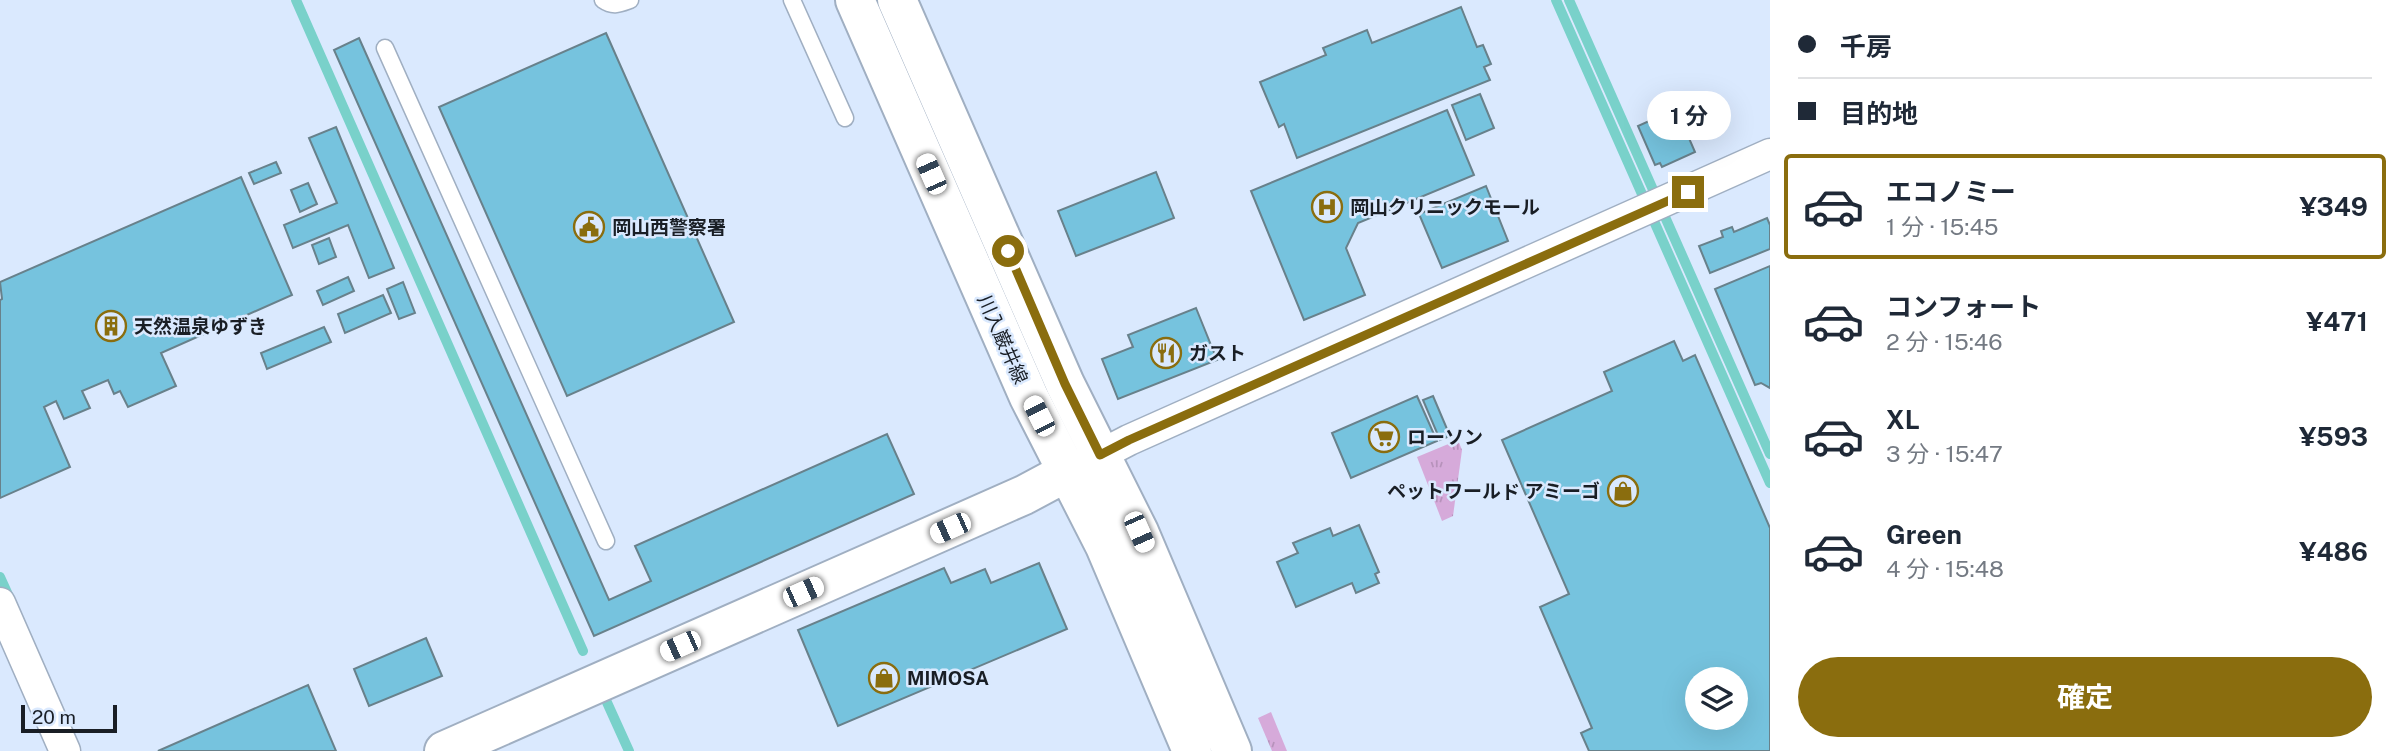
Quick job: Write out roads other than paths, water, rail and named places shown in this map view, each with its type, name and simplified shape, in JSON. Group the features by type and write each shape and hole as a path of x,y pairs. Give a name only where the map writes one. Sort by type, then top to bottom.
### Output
{"main road":[{"name":"川入巌井線","path":"855,0 1029,397 1105,547 1192,751"},
{"name":"川入巌井線","path":"897,0 1065,384 1139,532 1232,751"},
{"path":"444,751 1024,495 1067,472"}],"street":[{"path":"1067,472 1129,440 1770,154"},
{"path":"0,603 65,751"}],"lane":[{"path":"603,0 609,5 617,5 630,0"},
{"path":"792,0 845,118"},
{"path":"385,48 606,541"}],"waterway":[{"path":"296,0 583,651"},
{"path":"1556,0 1770,483"},
{"path":"1569,0 1770,454"},
{"path":"0,577 10,599"},
{"path":"605,698 629,751"}],"place":[{"name":"岡山クリニックモール","path":"1327,207"},
{"name":"岡山西警察署","path":"589,227"},
{"name":"天然温泉ゆずき","path":"111,326"},
{"name":"ガスト","path":"1166,353"},
{"name":"ローソン","path":"1384,437"},
{"name":"ペットワールド アミーゴ","path":"1623,491"},
{"name":"MIMOSA","path":"884,678"}]}
